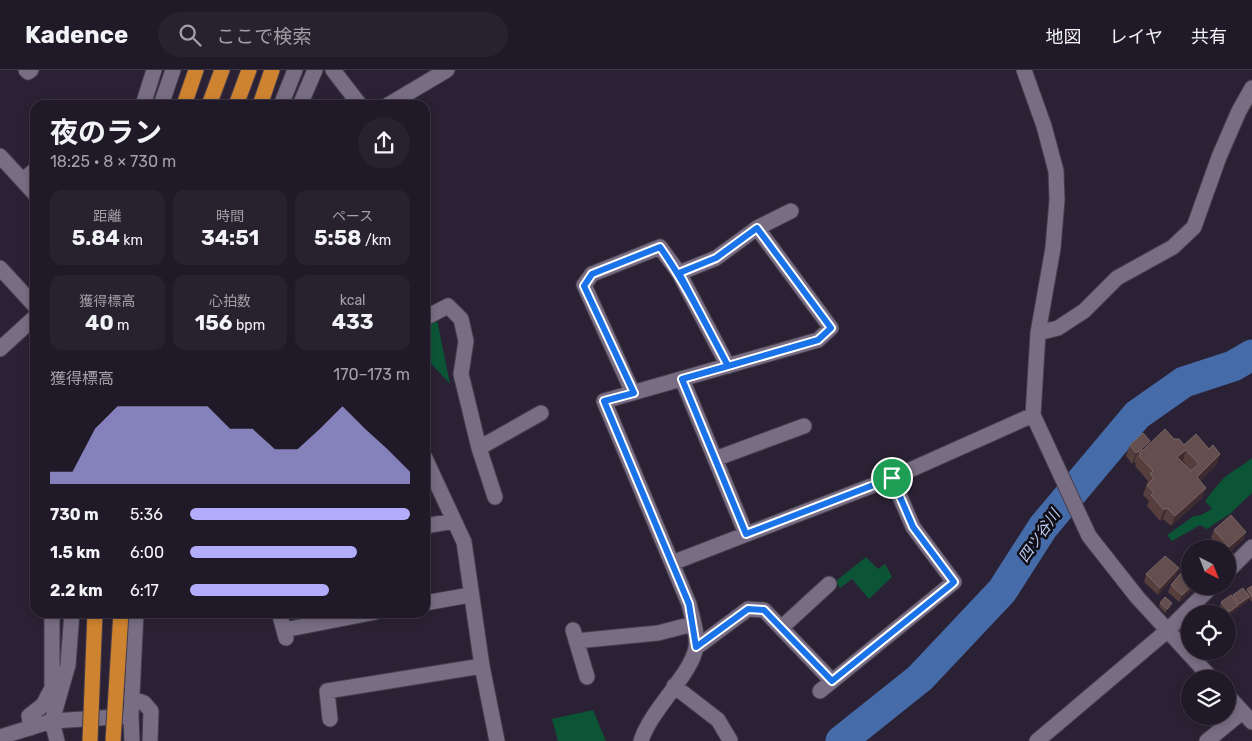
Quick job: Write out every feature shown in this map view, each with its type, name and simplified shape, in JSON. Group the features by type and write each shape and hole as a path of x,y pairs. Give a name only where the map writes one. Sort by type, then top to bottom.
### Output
{"highway":[{"path":"186,100 196,70"},
{"path":"211,100 222,70"},
{"path":"238,100 249,70"},
{"path":"262,100 271,74"},
{"path":"90,741 95,618"},
{"path":"113,741 121,618"}],"street":[{"path":"26,70 28,72 31,70"},
{"path":"145,100 154,70"},
{"path":"163,100 173,70"},
{"path":"283,100 295,70"},
{"path":"302,100 315,70"},
{"path":"334,70 356,100"},
{"path":"396,100 447,70"},
{"path":"1024,70 1044,126 1056,171 1053,248 1038,333 1033,415 1073,505 1089,536 1137,597 1204,670"},
{"path":"1038,333 1058,328 1084,311 1117,278 1173,247 1194,227 1219,157 1238,112 1252,88"},
{"path":"0,156 30,188"},
{"path":"23,180 30,174"},
{"path":"679,273 716,258 757,228 791,211"},
{"path":"641,741 646,725 688,667 696,647 689,604 604,401 818,340 831,328 757,228"},
{"path":"634,393 584,286 592,274 660,247 679,273 728,366"},
{"path":"0,268 30,301"},
{"path":"430,315 448,306 461,319 466,341 461,374 479,448 495,498"},
{"path":"0,349 30,321"},
{"path":"682,379 746,534"},
{"path":"479,448 541,413"},
{"path":"672,563 892,478 1033,415"},
{"path":"715,459 804,426"},
{"path":"430,469 464,542 470,595 497,741"},
{"path":"820,691 954,582 913,527 892,478"},
{"path":"430,525 454,521"},
{"path":"1236,563 1252,547"},
{"path":"781,628 829,584"},
{"path":"430,602 470,595"},
{"path":"1037,741 1168,630 1203,595"},
{"path":"696,647 748,609 764,610 832,681"},
{"path":"31,728 29,716 43,705 52,688 52,618"},
{"path":"57,741 52,721 68,665 72,618"},
{"path":"132,741 131,716 136,618"},
{"path":"281,618 285,634 351,618"},
{"path":"587,677 574,636 658,633 693,624"},
{"path":"330,719 327,691 482,666"},
{"path":"674,686 718,720 730,740"},
{"path":"132,698 144,702 151,711 150,741"},
{"path":"1207,741 1247,717 1236,705"},
{"path":"0,737 52,721 131,716"}],"green space":[{"path":"437,320 450,384 430,362 430,324"},
{"path":"1252,458 1252,493 1231,513 1207,529 1200,525 1172,541 1167,535 1194,516 1201,515 1212,509 1205,501 1226,476"},
{"path":"866,557 878,569 885,564 892,577 869,599 852,579 840,588 836,581"},
{"path":"593,710 606,741 558,741 552,719"}],"building":[{"path":"1165,429 1174,439 1179,439 1184,445 1196,434 1209,449 1213,445 1220,454 1197,477 1206,488 1175,516 1167,508 1164,510 1151,495 1154,493 1147,485 1154,478 1150,474 1153,471 1139,456 1141,454 1138,451 1136,453 1130,445 1143,433 1150,441 1141,449 1142,451","holes":["1186,450 1199,464 1191,471 1177,457"]},
{"path":"1231,515 1246,532 1236,541 1223,540 1214,530"},
{"path":"1165,556 1179,568 1160,588 1146,574"},
{"path":"1181,573 1181,594 1171,585"},
{"path":"1252,586 1252,597 1247,589"},
{"path":"1243,588 1249,597 1239,604 1233,595 1236,595"},
{"path":"1231,595 1238,605 1236,607 1236,605 1223,605 1221,602"},
{"path":"1165,597 1172,603 1167,609 1160,603"}],"waterway":[{"name":"四ツ谷川","path":"841,741 920,678 1002,591 1043,527 1137,415 1184,382 1233,366 1252,355"}],"route":[{"path":"892,478 746,534 682,379 728,366 679,273 716,258 757,228 831,328 818,340 728,366 703,320 679,273 660,247 592,274 584,286 634,393 604,401 689,604 696,647 748,609 764,610 832,681 952,584 954,582 913,527 892,478"}]}
